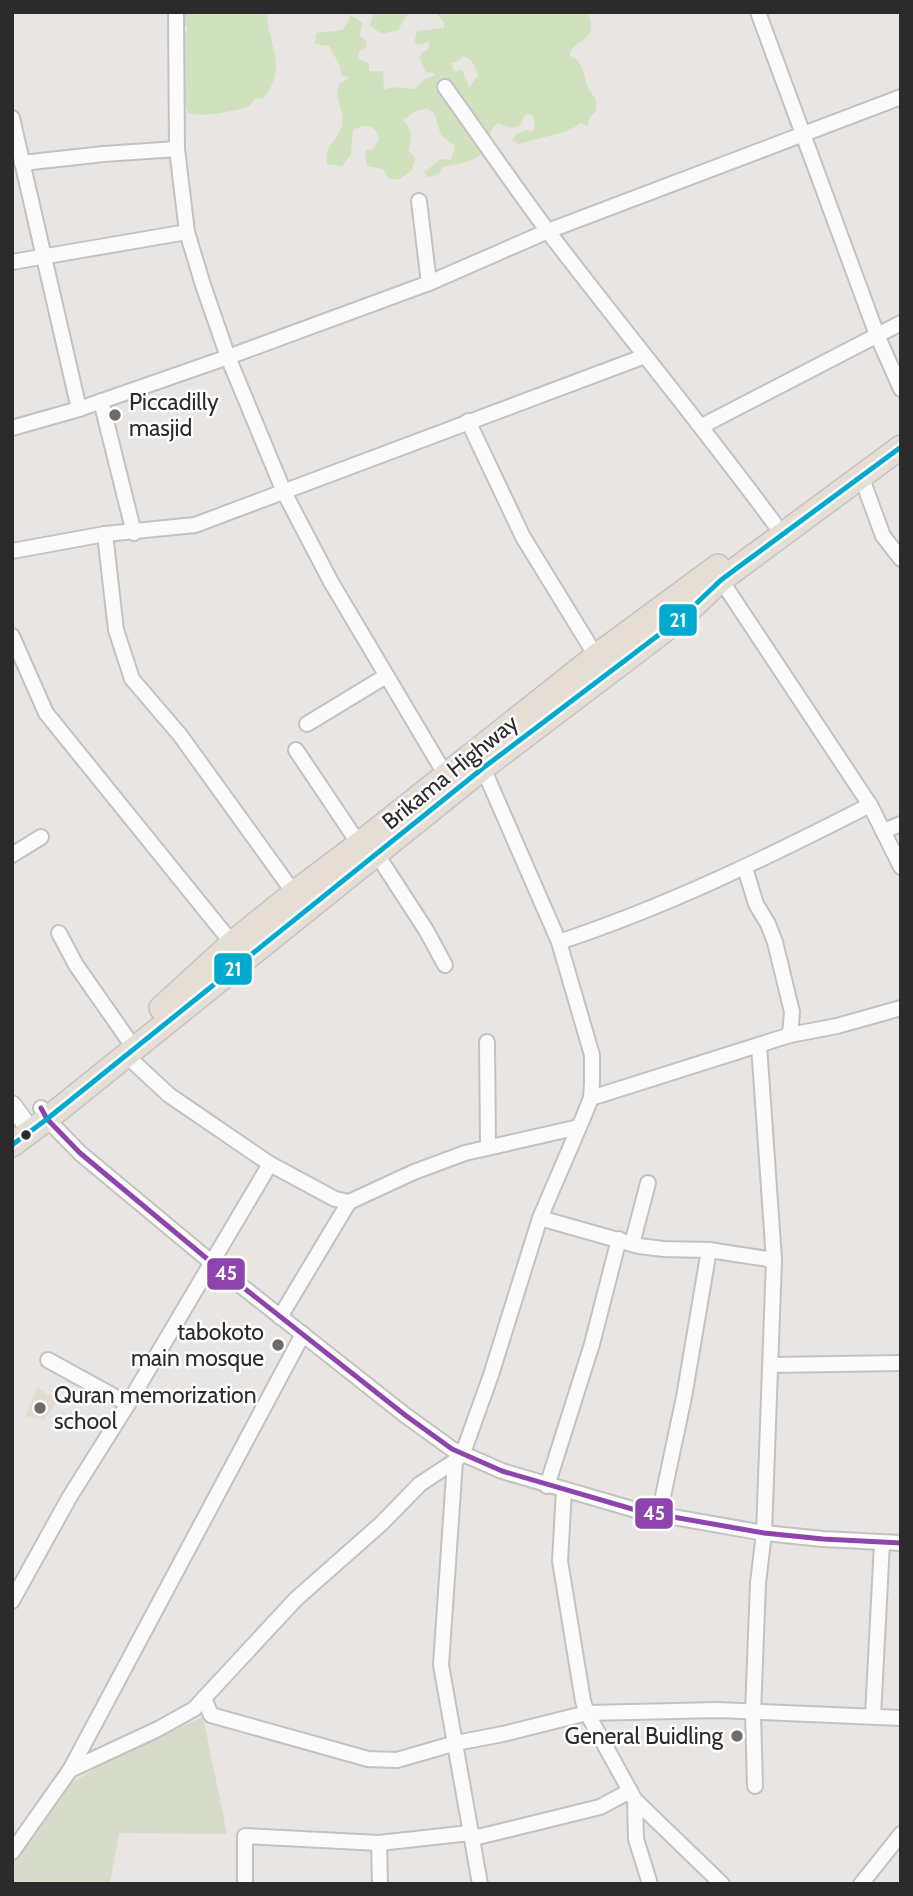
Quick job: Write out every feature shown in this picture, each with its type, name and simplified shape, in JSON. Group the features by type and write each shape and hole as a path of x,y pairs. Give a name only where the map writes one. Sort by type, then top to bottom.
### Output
{"highway":[{"name":"Brikama Highway","path":"126,1046 232,943 294,893 368,848 483,768 675,610 774,523 901,432"},
{"name":"Brikama Highway","path":"12,1145 28,1119 126,1046 368,848 445,774 596,656 721,580 901,447"}],"street":[{"path":"176,12 177,149 187,232 203,285 284,492 331,582 445,774"},
{"path":"758,12 877,335 901,389"},
{"path":"445,87 548,232 702,426 774,523"},
{"path":"12,428 79,409 229,357 429,283 548,232 901,97"},
{"path":"12,118 79,409"},
{"path":"22,163 177,149"},
{"path":"419,201 429,283"},
{"path":"12,262 187,232"},
{"path":"702,426 901,323"},
{"path":"12,551 105,534 195,525 645,356"},
{"path":"101,401 134,533"},
{"path":"468,421 523,537 596,656"},
{"path":"861,476 883,536 901,559"},
{"path":"105,534 116,630 132,679 180,735 294,893"},
{"path":"721,580 870,805 901,867"},
{"path":"12,636 46,713 232,943"},
{"path":"307,724 386,676"},
{"path":"296,750 426,930 446,965"},
{"path":"480,1884 441,1665 459,1457 491,1375 540,1218 591,1098 592,1055 559,942 483,768"},
{"path":"559,942 626,920 745,868 870,805"},
{"path":"883,831 901,824"},
{"path":"12,855 41,837"},
{"path":"745,868 756,904 775,942 792,1012 790,1035"},
{"path":"59,933 126,1046 169,1095 270,1164 335,1199 349,1202"},
{"path":"591,1098 790,1035 901,1009"},
{"path":"487,1042 488,1146"},
{"path":"755,1786 753,1713 758,1583 764,1533 774,1259 759,1045"},
{"path":"28,1119 80,1153 211,1262 459,1457 547,1486 659,1515 764,1533 901,1543"},
{"path":"281,1317 349,1202 414,1172 488,1146 579,1127"},
{"path":"12,1601 69,1498 270,1164"},
{"path":"547,1486 626,1241 648,1183"},
{"path":"540,1218 663,1249 709,1250 774,1259"},
{"path":"659,1515 694,1347 709,1250"},
{"path":"12,1852 70,1770 303,1334"},
{"path":"48,1360 128,1404"},
{"path":"771,1365 901,1363"},
{"path":"70,1770 188,1713 296,1599 382,1523 420,1484 459,1457"},
{"path":"564,1490 560,1561 587,1713 633,1796 722,1884"},
{"path":"873,1716 882,1543"},
{"path":"204,1698 211,1715"},
{"path":"188,1713 211,1715 368,1759 397,1760 456,1743 587,1713 718,1710 901,1718"},
{"path":"245,1884 245,1836 379,1843 470,1833 478,1837 600,1807 633,1796"},
{"path":"633,1796 636,1839 650,1884"},
{"path":"861,1884 901,1834"},
{"path":"379,1843 380,1884"}],"shaded area":[{"name":"Quran memorization school","path":"37,1387 57,1401 44,1420 26,1416"}],"green space":[{"path":"183,12 267,12 276,67 271,88 263,99 255,98 250,106 227,112 202,115 188,113 185,101 178,92 184,57 179,51 188,28 181,21"},
{"path":"374,12 409,12 398,30 381,34 370,25"},
{"path":"436,12 587,12 591,30 571,50 570,56 580,64 596,101 596,111 589,119 588,126 581,123 568,131 518,144 512,140 516,134 534,130 534,117 529,114 524,116 521,124 515,127 498,123 493,128 483,152 478,156 467,162 442,167 437,175 427,177 425,172 440,159 451,160 455,146 441,135 434,113 427,108 416,111 403,120 411,134 408,150 415,158 412,170 400,179 389,179 383,169 367,166 365,150 373,149 379,139 376,131 370,127 362,126 353,130 351,154 342,166 327,164 327,153 341,128 339,84 349,78 341,75 340,66 329,46 315,44 316,33 342,30 350,15 363,23 359,35 367,42 365,48 359,52 358,59 369,63 369,71 383,71 384,90 391,87 414,89 425,79 434,76 434,73 426,72 420,59 421,54 429,48 429,42 419,45 414,43 417,31 444,28 444,23","holes":["462,56 473,63 478,76 469,87 462,70 454,71 451,63 460,60"]},
{"path":"203,1717 227,1834 119,1833 110,1884 12,1884 12,1864 64,1788 108,1760"}],"transit line":[{"name":"21","path":"12,1145 483,768 681,618 721,580 901,447"},
{"name":"45","path":"41,1108 47,1119 80,1153 211,1262 452,1449 502,1471 639,1511 764,1533 901,1543"}],"place":[{"name":"Piccadilly masjid","path":"115,415"},
{"name":"tabokoto main mosque","path":"278,1345"},
{"name":"Quran memorization school","path":"40,1408"},
{"name":"General Buidling","path":"737,1736"}]}
